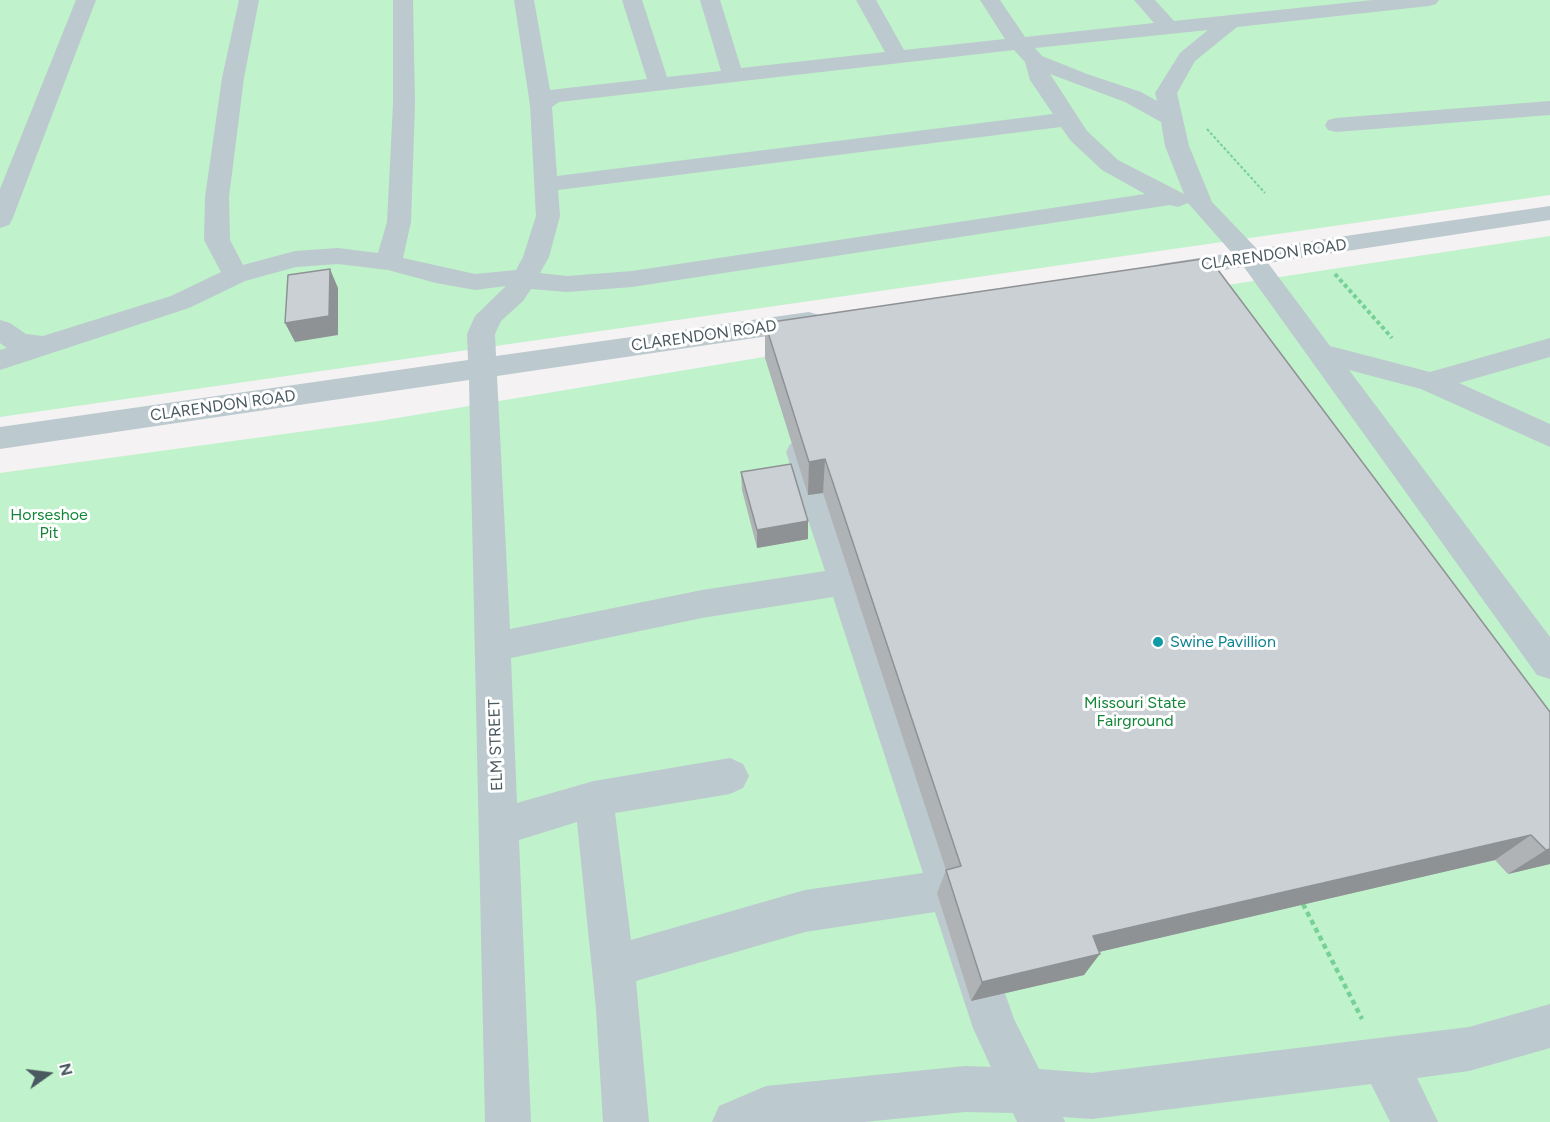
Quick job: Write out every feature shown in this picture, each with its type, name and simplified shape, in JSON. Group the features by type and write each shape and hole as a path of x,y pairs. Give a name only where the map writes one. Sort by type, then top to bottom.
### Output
{"street":[{"path":"0,220 86,0"},
{"path":"236,274 217,240 217,197 233,78 249,0"},
{"path":"389,262 399,222 404,104 403,0"},
{"name":"ELM STREET","path":"508,1122 482,329 489,316 514,295 524,279 536,257 549,216 541,105 524,0"},
{"path":"632,0 658,84"},
{"path":"710,0 733,76"},
{"path":"866,0 898,57"},
{"path":"990,0 1027,52 1041,80 1079,136 1110,165 1170,198 1201,205"},
{"path":"1144,0 1170,28"},
{"path":"541,105 553,96 898,57 1027,52 1170,28 1228,23 1302,7 1429,0"},
{"path":"1228,23 1187,57 1166,93 1177,146 1201,205 1251,258 1550,664"},
{"path":"1027,52 1079,79 1133,97 1172,119"},
{"path":"1336,125 1550,108"},
{"path":"547,184 1068,119"},
{"path":"0,360 180,302 236,274 306,258 338,255 389,262 436,275 475,282 507,278 567,284 632,279 1104,210 1170,198"},
{"name":"CLARENDON ROAD","path":"1148,273 1550,213"},
{"name":"CLARENDON ROAD","path":"0,438 840,317"},
{"path":"0,329 20,343 46,346"},
{"path":"1430,382 1550,347"},
{"path":"1319,352 1430,382 1550,436"},
{"path":"792,423 995,1028 1034,1107"},
{"path":"493,647 702,604 845,582"},
{"path":"499,826 594,799 730,776"},
{"path":"594,799 613,966 626,1122"},
{"path":"613,966 805,911 948,890"},
{"path":"735,1122 766,1109 965,1089 1034,1107 1092,1096 1469,1049 1550,1026"},
{"path":"1383,1060 1415,1122"}],"path":[{"path":"1166,93 1215,135 1266,193"},
{"path":"1331,269 1430,382"},
{"path":"1303,904 1383,1060"}],"green space":[{"path":"0,0 1550,0 1550,195 0,417"},
{"name":"Missouri State Fairground","path":"1550,236 1550,1122 0,1122 0,473 379,421 884,337"}],"building":[{"name":"Swine Pavillion","path":"1209,258 1550,712 1550,849 1546,850 1531,835 1093,936 1100,954 982,982 946,870 961,866 825,459 809,462 765,323"},
{"path":"330,269 329,316 285,323 288,275"},
{"path":"791,464 808,521 757,530 741,472"}],"place":[{"name":"Swine Pavillion","path":"1158,642"}],"park label":[{"name":"Horseshoe Pit","path":"49,524"}]}
